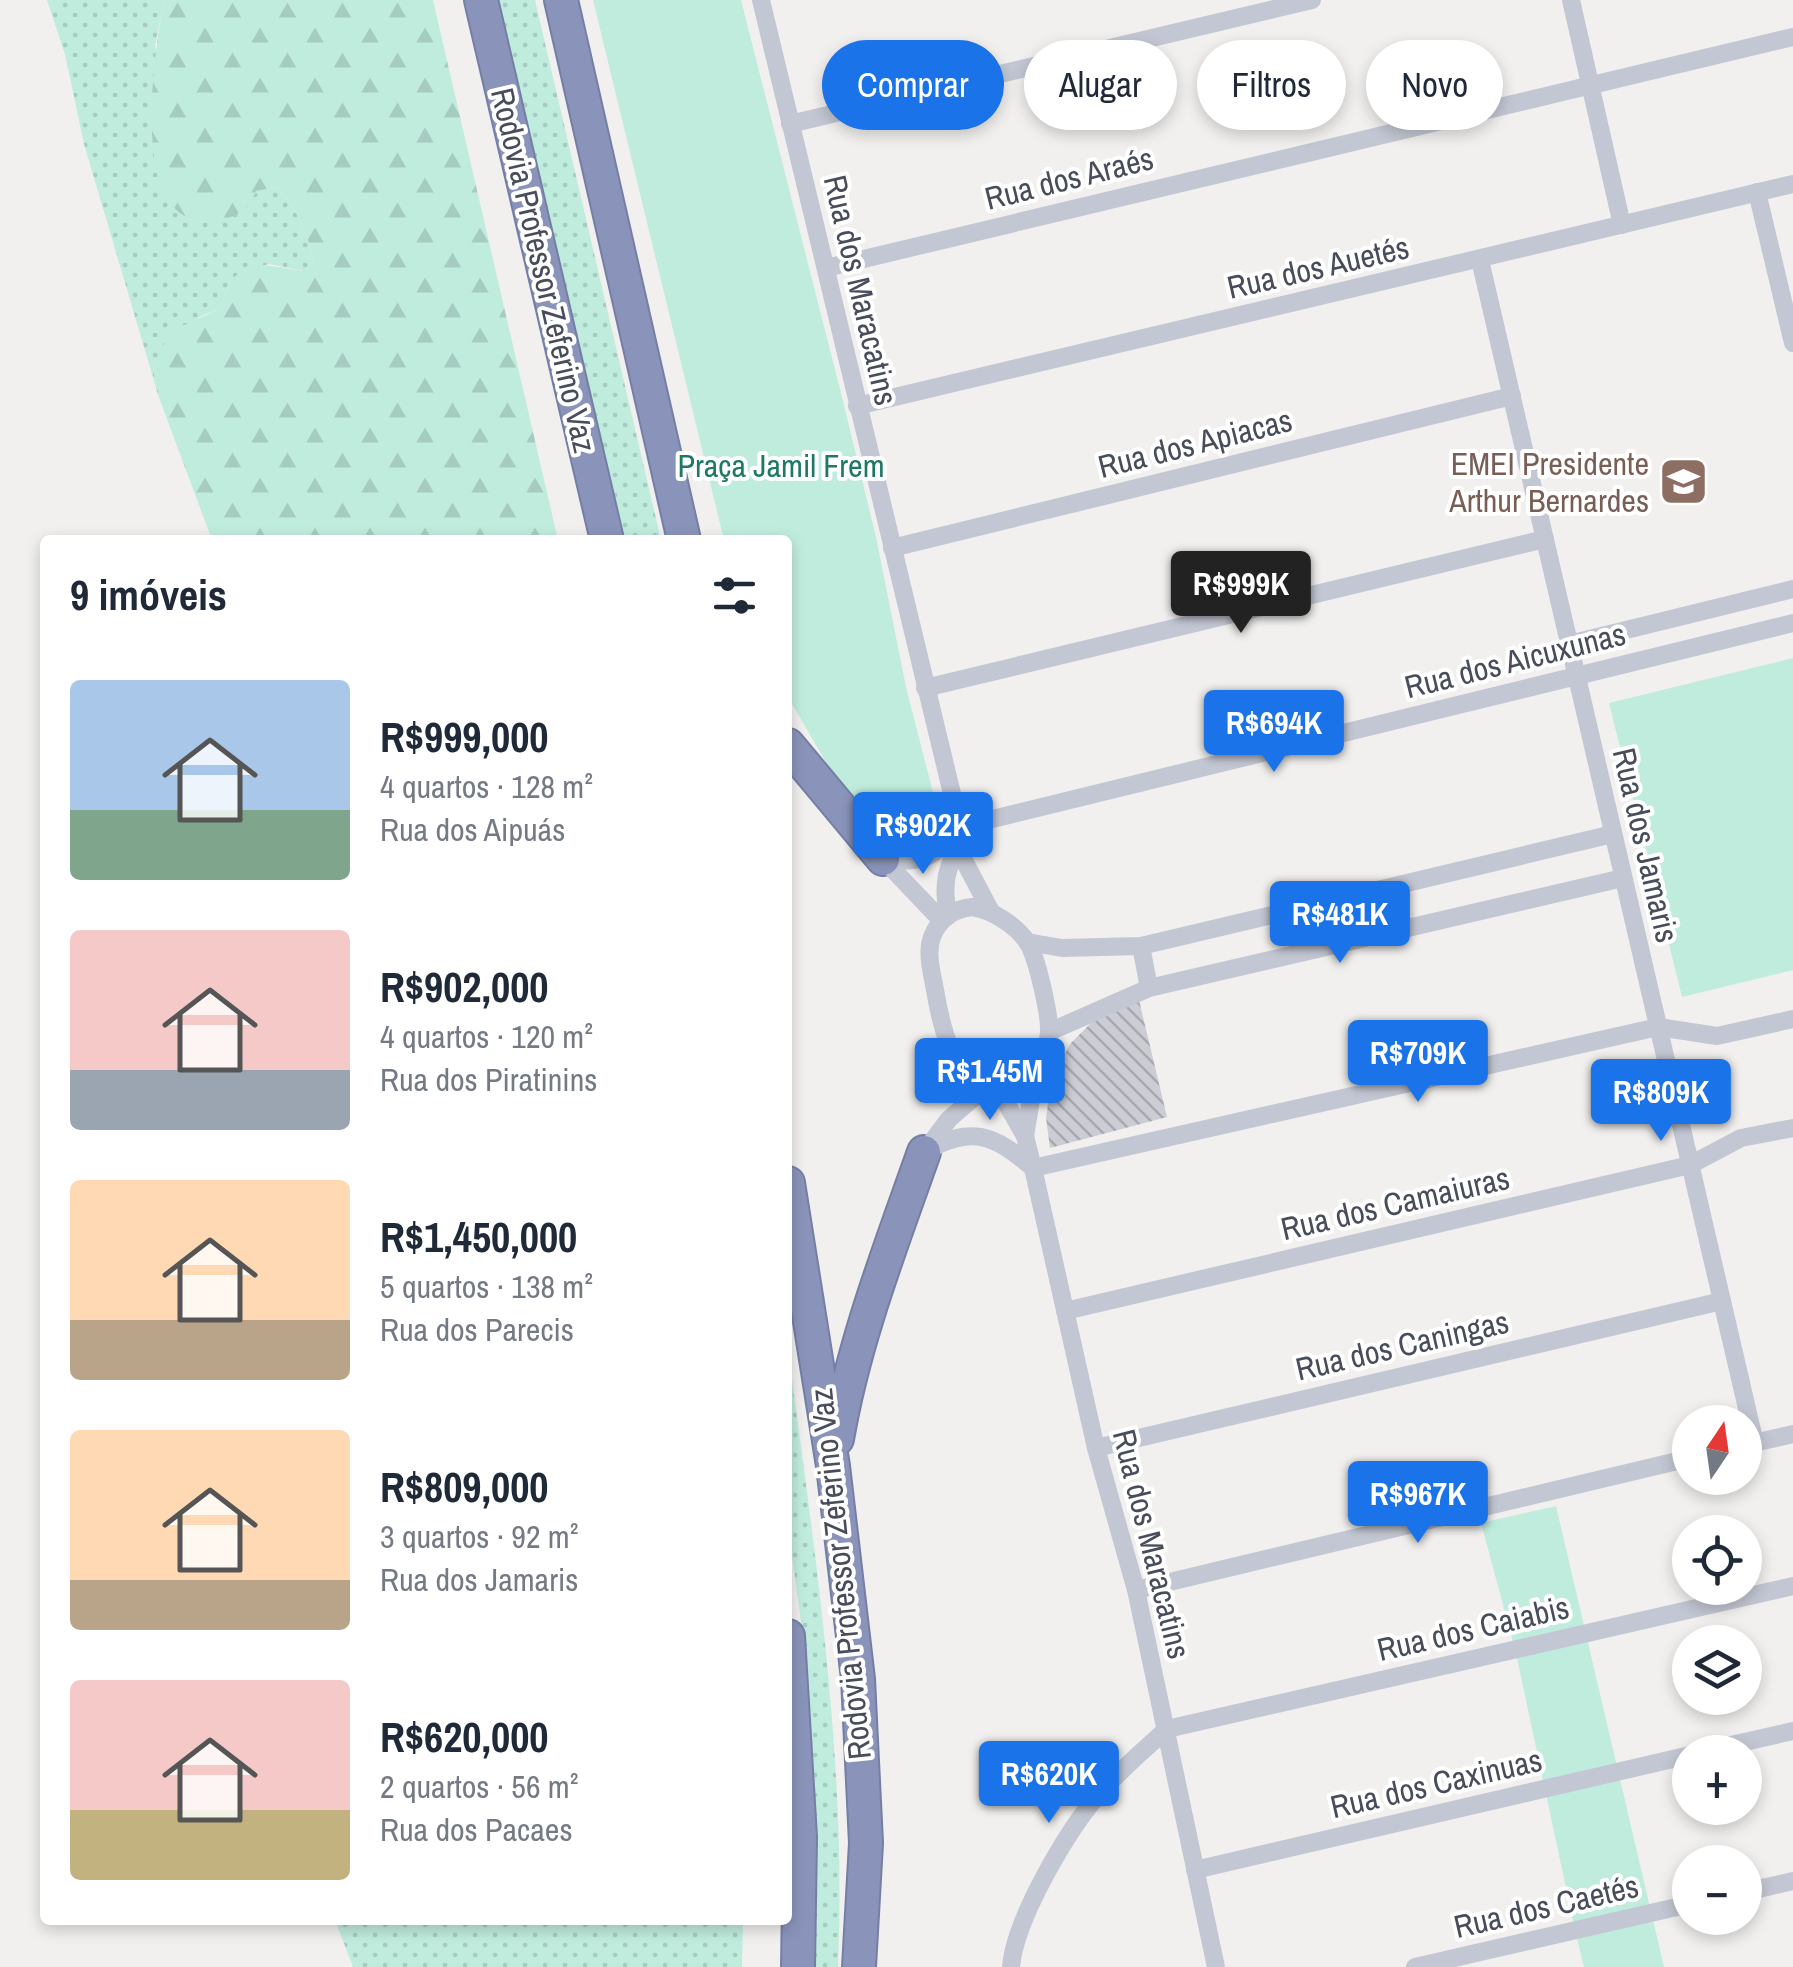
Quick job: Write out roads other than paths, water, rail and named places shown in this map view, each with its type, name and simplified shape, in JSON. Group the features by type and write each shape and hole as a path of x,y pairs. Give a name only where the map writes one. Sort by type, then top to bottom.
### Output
{"highway":[{"name":"Rodovia Professor Zeferino Vaz","path":"481,0 605,535"},
{"path":"561,0 682,533"},
{"path":"532,216 548,246 617,535"},
{"path":"792,750 883,858"},
{"path":"833,1466 846,1389 884,1262 924,1152"},
{"name":"Rodovia Professor Zeferino Vaz","path":"792,1209 833,1466 859,1697 866,1844 859,1967"},
{"name":"Rodovia Professor Zeferino Vaz","path":"792,1703 800,1837 798,1967"}],"street":[{"name":"Rua dos Maracatins","path":"761,0 960,827 958,849 948,869 944,918"},
{"path":"790,124 1262,6 1312,0"},
{"path":"1571,0 1622,226"},
{"name":"Rua dos Araés","path":"826,268 1793,38"},
{"name":"Rua dos Auetés","path":"857,406 1793,184"},
{"path":"1757,192 1792,332"},
{"name":"Rua dos Jamaris","path":"1480,260 1722,1300 1742,1405"},
{"name":"Rua dos Apiacas","path":"892,548 1512,396"},
{"path":"925,688 1545,539"},
{"name":"Rua dos Aicuxunas","path":"1570,644 1793,589"},
{"name":"Rua dos Aicuxunas","path":"960,827 1793,623"},
{"path":"883,858 908,862 927,858 960,827"},
{"path":"958,849 990,910 1027,942 1062,948 1141,946 1613,834"},
{"path":"883,858 944,918"},
{"path":"1049,1032 1148,988 1624,878"},
{"path":"990,910 959,908 944,918 929,948 940,1020 951,1056 966,1074 992,1086"},
{"path":"924,1152 949,1120 992,1086 1037,1064 1049,1032 1040,982 1027,942"},
{"path":"1141,946 1148,988"},
{"path":"924,1152 951,1137 984,1136 1004,1143 1033,1168 1658,1026 1716,1036 1793,1020"},
{"name":"Rua dos Maracatins","path":"1024,1136 1037,1064"},
{"name":"Rua dos Maracatins","path":"992,1086 1024,1136 1033,1168 1096,1448 1136,1590 1216,1967"},
{"name":"Rua dos Camaiuras","path":"1065,1311 1690,1165 1740,1138 1793,1128"},
{"name":"Rua dos Caningas","path":"1096,1448 1722,1300"},
{"path":"1762,1441 1793,1434"},
{"path":"1136,1590 1672,1462"},
{"name":"Rua dos Caiabis","path":"1166,1729 1793,1586"},
{"path":"1011,1967 1012,1948 1044,1876 1098,1795 1166,1729"},
{"path":"1762,1738 1793,1731"},
{"name":"Rua dos Caxinuas","path":"1195,1870 1672,1759"},
{"path":"1762,1888 1793,1881"},
{"name":"Rua dos Caetés","path":"1415,1967 1672,1908"}],"place":[{"name":"EMEI Presidente Arthur Bernardes","path":"1684,481"}],"park label":[{"name":"Praça Jamil Frem","path":"781,465"}]}
